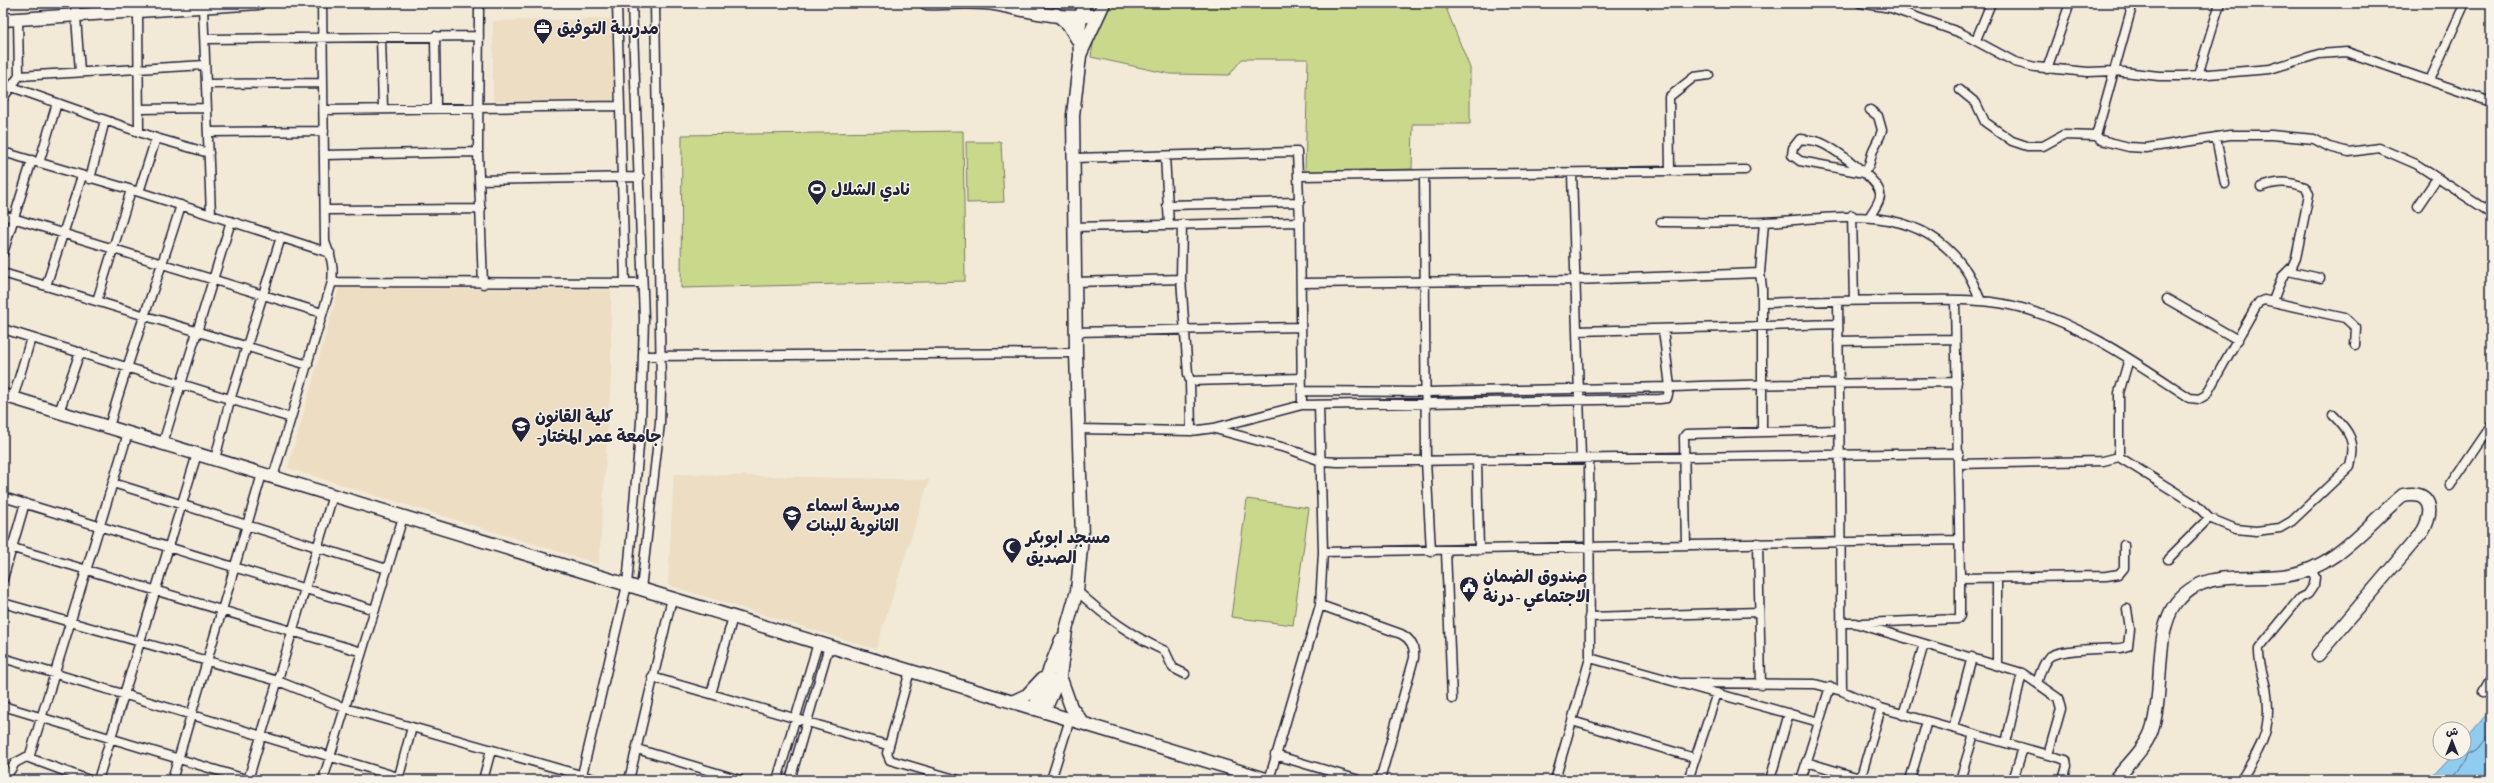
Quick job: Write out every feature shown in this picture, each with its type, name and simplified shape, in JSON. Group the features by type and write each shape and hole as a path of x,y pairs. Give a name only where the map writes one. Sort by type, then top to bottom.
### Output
{"street":[{"path":"75,3 80,72"},
{"path":"3,20 138,12 152,7 204,7 259,3"},
{"path":"172,780 247,525 291,418 332,282 334,262 325,242 322,3"},
{"path":"479,3 478,152 483,284"},
{"path":"618,3 625,283"},
{"path":"582,775 627,585 644,356 640,177 632,3"},
{"path":"641,589 660,423 662,356 655,3"},
{"path":"926,3 1000,4 1023,11 1081,16 1101,8"},
{"path":"1039,710 1049,669 1066,630 1077,591 1082,537 1076,353 1073,115 1080,56 1079,43 1081,16 1084,3"},
{"path":"1860,3 1891,8 1976,40 2015,62 2047,69 2115,71 2159,76 2198,75 2270,69 2332,52 2360,55 2491,102"},
{"path":"1976,40 1990,3"},
{"path":"2047,69 2070,3"},
{"path":"2096,136 2133,3"},
{"path":"2198,75 2220,3"},
{"path":"2430,80 2465,3"},
{"path":"204,7 211,214"},
{"path":"1080,56 1101,8"},
{"path":"138,12 139,132"},
{"path":"1056,14 1068,24 1079,43"},
{"path":"3,98 19,76 18,19"},
{"path":"435,36 436,107"},
{"path":"204,39 479,36"},
{"path":"381,38 383,108"},
{"path":"19,76 206,65"},
{"path":"1670,170 1670,97 1694,77 1709,75"},
{"path":"206,84 323,83"},
{"path":"12,87 156,138 209,153"},
{"path":"1960,90 1976,103 1985,122 2012,142 2026,146 2043,146 2063,135 2096,136 2102,140 2130,147 2146,148 2216,137 2271,136 2314,139 2329,147 2349,152 2379,148 2406,159 2491,213"},
{"path":"3,253 14,218 57,103"},
{"path":"324,110 436,107 620,106"},
{"path":"139,109 207,108"},
{"path":"1864,173 1869,165 1882,130 1878,116 1870,110"},
{"path":"46,286 63,234 86,178 105,120"},
{"path":"208,132 324,131"},
{"path":"2216,137 2225,184"},
{"path":"97,301 113,249 156,138"},
{"path":"1864,173 1800,161 1792,155 1793,148 1800,139 1818,142 1849,160 1864,173 1879,188 1880,193 1870,216"},
{"path":"3,152 86,178 211,214 330,253"},
{"path":"324,155 478,152"},
{"path":"1073,158 1297,152 1300,202 1302,405"},
{"path":"1165,156 1169,225"},
{"path":"1298,176 1745,170"},
{"path":"1555,780 1590,658 1589,548 1585,458 1578,400 1572,172"},
{"path":"1424,175 1426,461 1431,551"},
{"path":"480,180 640,177"},
{"path":"2418,206 2438,178"},
{"path":"2260,187 2277,182 2288,182 2305,187 2308,191 2296,258 2288,271 2282,277 2273,301"},
{"path":"1167,205 1300,202"},
{"path":"109,427 126,366 163,264 181,205"},
{"path":"325,210 481,209"},
{"path":"3,215 322,313"},
{"path":"1852,216 1854,300"},
{"path":"1660,222 1764,222 1852,216 1870,216 1894,220 1924,232 1945,247 1965,269 1981,302"},
{"path":"163,444 231,221"},
{"path":"1074,227 1300,222"},
{"path":"1762,431 1760,383 1762,303 1760,274 1764,222"},
{"path":"1182,224 1181,278 1186,330 1188,374 1190,381 1191,431"},
{"path":"215,459 230,400 281,237"},
{"path":"2288,271 2320,278"},
{"path":"3,273 308,365"},
{"path":"1301,283 1425,283 1760,274"},
{"path":"1075,282 1181,278"},
{"path":"332,282 483,284 642,283"},
{"path":"2167,299 2238,340"},
{"path":"1838,300 1842,691"},
{"path":"1762,303 1838,300 1955,300 2022,308 2060,321 2129,359 2190,398 2199,399 2206,395 2259,302 2264,300 2350,320 2356,328 2355,345"},
{"path":"1841,623 1958,619 1960,616 1959,453 1955,300"},
{"path":"1577,331 1838,324"},
{"path":"1076,332 1301,326"},
{"path":"3,329 126,366 181,386 291,418"},
{"path":"1078,429 1191,431 1214,428 1302,405 1667,398 1670,387 1663,329"},
{"path":"31,338 8,396 1269,780 1275,755 1306,657 1320,605 1323,552 1319,405"},
{"path":"1838,341 1955,339"},
{"path":"59,412 80,352"},
{"path":"644,356 1076,353"},
{"path":"2119,457 2119,393 2129,359"},
{"path":"1190,381 1302,378"},
{"path":"1303,391 1426,392 1670,387 1760,383 1839,385 1957,382"},
{"path":"1959,464 2103,461 2119,457 2196,505 2209,518 2236,529 2256,531 2280,528 2292,521 2350,466 2352,456 2348,430 2332,415"},
{"path":"2450,486 2491,426"},
{"path":"1214,428 1289,449 1321,461 1426,461 1959,453"},
{"path":"1686,546 1684,437 1689,432 1839,430"},
{"path":"89,780 79,778 31,759 30,755 128,433"},
{"path":"98,780 197,454"},
{"path":"1477,460 1479,550"},
{"path":"113,483 387,569"},
{"path":"2115,780 2139,752 2150,734 2157,709 2164,630 2176,603 2186,592 2211,579 2276,577 2311,570 2329,560 2404,495 2417,494 2428,502 2431,511 2423,531 2318,655"},
{"path":"3,706 41,716 249,780 333,495"},
{"path":"3,497 375,610"},
{"path":"3,579 25,503"},
{"path":"323,780 403,517"},
{"path":"2168,559 2209,518"},
{"path":"1323,552 1446,551 1758,543 1959,540"},
{"path":"1758,543 1761,685"},
{"path":"3,545 362,652"},
{"path":"1960,578 2106,576 2119,574 2124,568 2124,545"},
{"path":"1446,551 1452,700"},
{"path":"2241,780 2259,750 2268,728 2269,707 2259,648 2300,598 2311,589 2315,582 2311,570"},
{"path":"1997,578 1997,664"},
{"path":"1077,591 1124,630 1165,651 1173,668 1185,674"},
{"path":"630,780 652,678 672,598"},
{"path":"3,603 278,681 345,708 598,780"},
{"path":"1320,605 1401,634 1409,639 1414,648 1414,658 1380,780"},
{"path":"2037,683 2042,667 2049,656 2059,652 2121,648 2128,646 2130,630 2128,609"},
{"path":"1589,617 1759,612"},
{"path":"711,694 733,617"},
{"path":"1855,623 1997,664 2022,673 2037,683 2058,698 2061,703 2061,709 2048,755"},
{"path":"1039,710 1060,676 1066,630"},
{"path":"1903,714 1924,644"},
{"path":"777,780 796,719 824,645"},
{"path":"790,780 806,722 824,645"},
{"path":"1953,728 1972,657"},
{"path":"3,658 55,672 262,735 398,779 412,727"},
{"path":"1590,658 1819,722"},
{"path":"1012,702 1036,688 1049,669"},
{"path":"910,671 887,745 887,753 890,760 958,780"},
{"path":"2006,743 2022,673"},
{"path":"1060,676 1071,707 1083,723"},
{"path":"652,678 887,745"},
{"path":"2483,694 2491,679"},
{"path":"1682,683 1761,685 1815,684 1830,687 1881,708 2066,760 2068,766 2063,780"},
{"path":"1801,780 1830,687"},
{"path":"1688,780 1717,693"},
{"path":"1806,762 1862,779 1881,708"},
{"path":"1770,780 1789,713"},
{"path":"1051,780 1070,720"},
{"path":"1572,721 1695,758"},
{"path":"1910,780 1927,721"},
{"path":"1960,780 1974,734"},
{"path":"2013,780 2023,748"},
{"path":"636,749 740,780"},
{"path":"483,780 491,750"},
{"path":"4,780 15,763 30,755"},
{"path":"1275,755 1359,780"}],"shaded area":[{"path":"612,19 613,101 493,101 493,21"},
{"path":"339,288 611,290 611,376 599,564 288,468"},
{"name":"مدرسة اسماء الثانوية للبنات","path":"674,474 929,480 876,649 668,585"}],"green space":[{"path":"1106,3 1444,3 1470,68 1470,124 1413,124 1412,169 1305,172 1308,59 1242,59 1229,75 1170,74 1091,57 1095,31"},
{"name":"نادي الشلال","path":"963,131 965,281 681,288 682,135"},
{"path":"966,142 1001,142 1004,202 967,203"},
{"path":"1247,499 1309,508 1293,625 1231,617"}],"water":[{"path":"2491,709 2491,775 2479,780 2429,780 2447,761 2472,761 2472,732"}],"place":[{"name":"مدرسة التوفيق","path":"543,45"},
{"name":"نادي الشلال","path":"817,206"},
{"name":"كلية القانون -جامعة عمر المختار","path":"521,443"},
{"name":"مدرسة اسماء الثانوية للبنات","path":"792,532"},
{"name":"مسجد ابوبكر الصديق","path":"1012,564"},
{"name":"صندوق الضمان الاجتماعي -درنة","path":"1469,603"}]}
